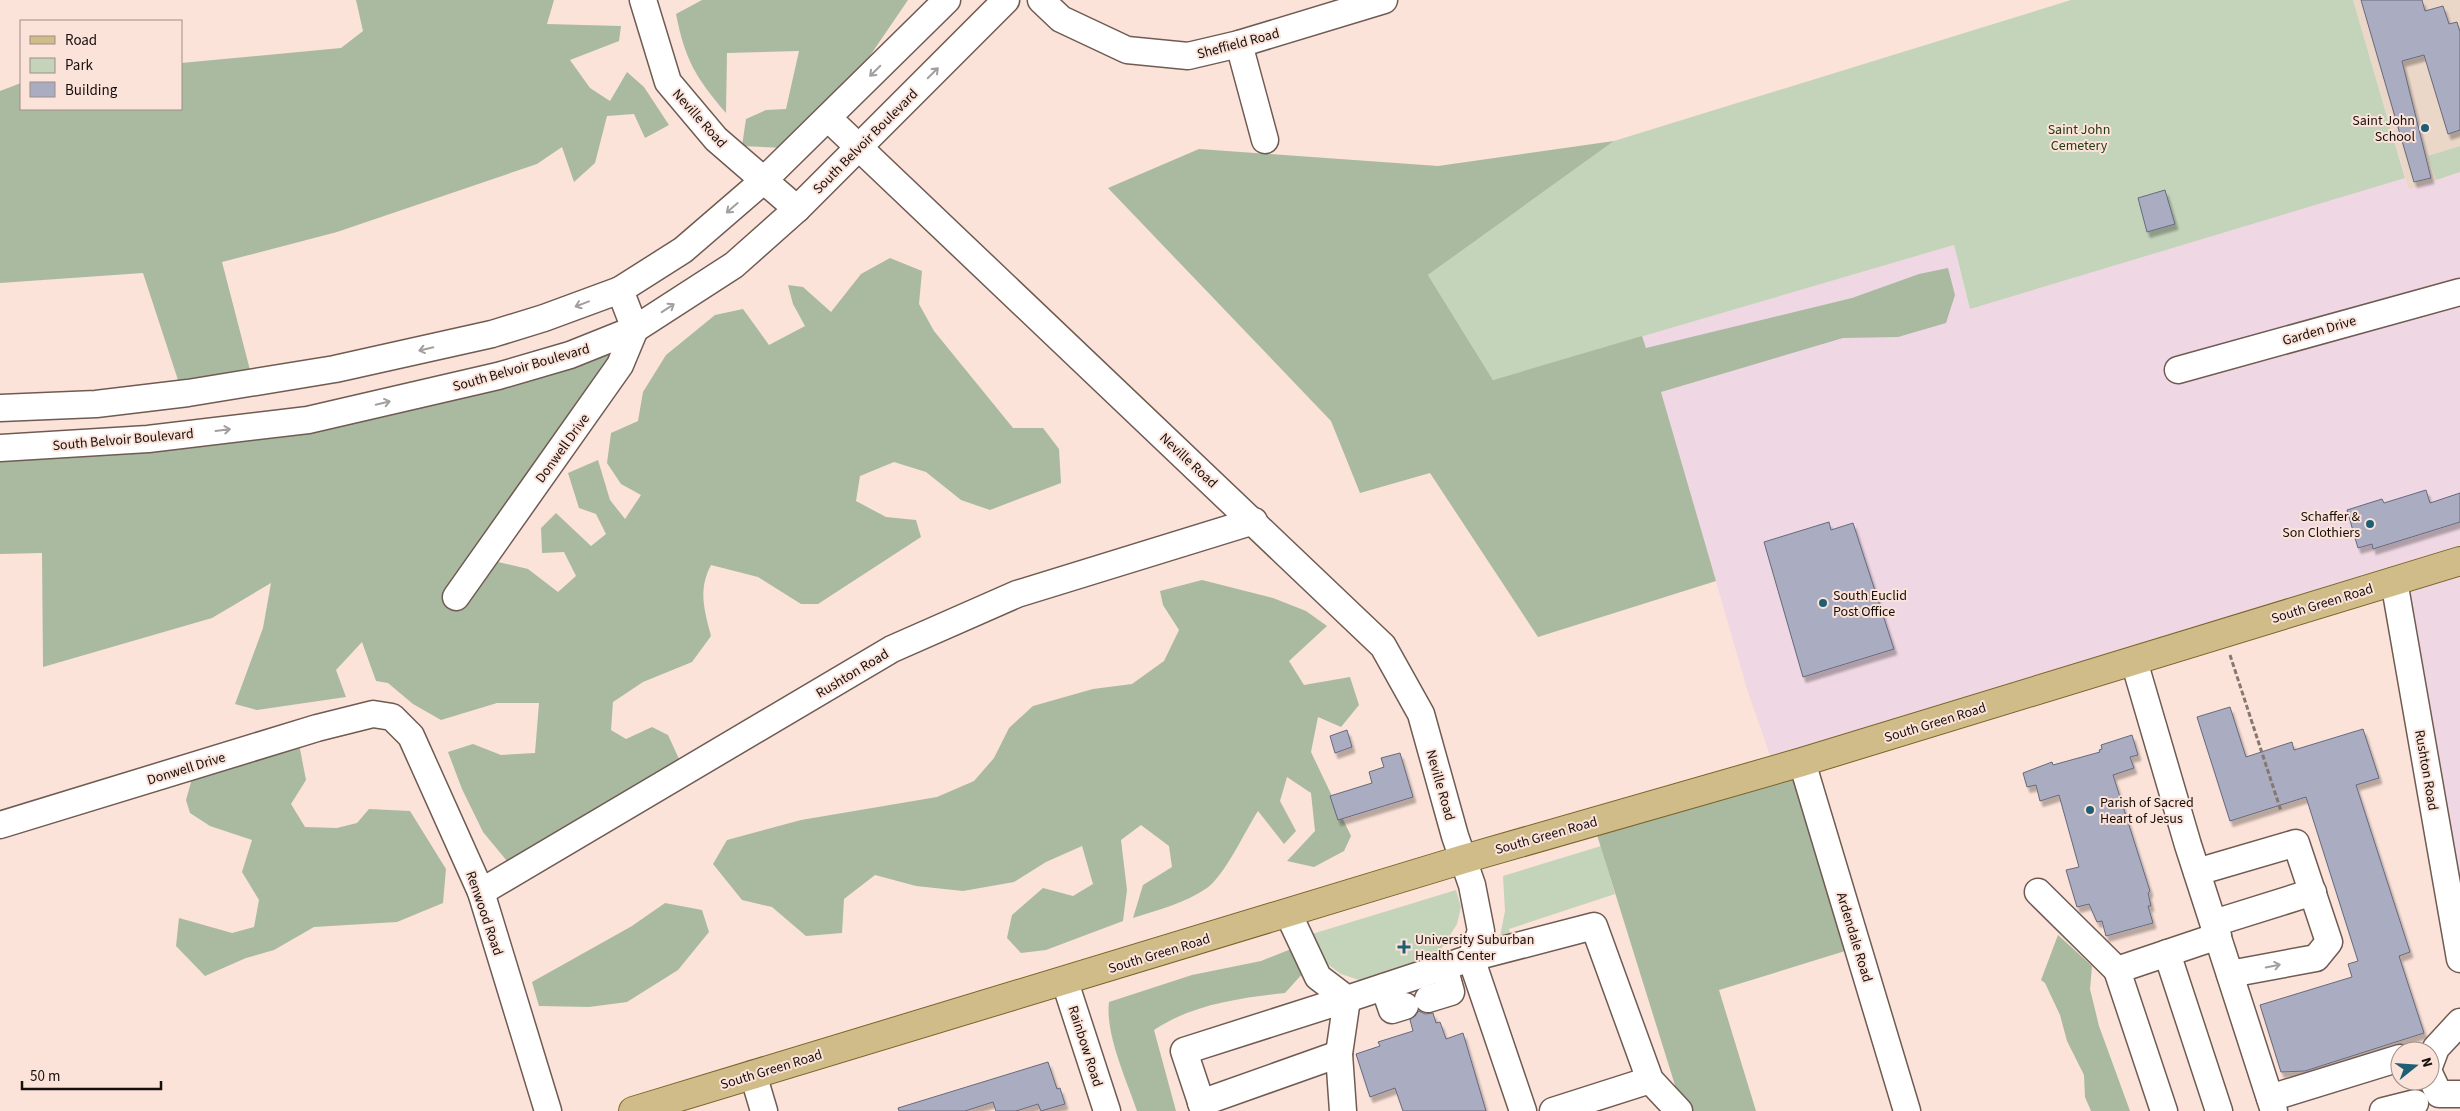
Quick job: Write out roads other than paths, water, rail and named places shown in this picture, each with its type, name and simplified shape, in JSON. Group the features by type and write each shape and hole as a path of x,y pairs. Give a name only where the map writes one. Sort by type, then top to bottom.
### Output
{"main road":[{"name":"South Green Road","path":"633,1111 1065,982 1464,859 1802,762 2460,561"}],"street":[{"name":"Neville Road","path":"643,0 668,82 716,139 797,210"},
{"path":"0,408 96,404 188,393 335,369 492,334 544,318 620,290 683,250 763,181 947,0"},
{"name":"South Belvoir Boulevard","path":"0,448 148,439 308,420 498,376 570,355 636,329 734,265 797,210 1006,0"},
{"name":"Sheffield Road","path":"1041,0 1061,19 1127,50 1188,56 1239,44 1384,0"},
{"path":"1239,44 1266,140"},
{"name":"Neville Road","path":"828,118 1254,521 1383,646 1421,714 1455,836 1464,859 1481,931 1471,958"},
{"path":"620,290 636,329"},
{"name":"Garden Drive","path":"2178,370 2460,292"},
{"name":"Donwell Drive","path":"456,597 607,385 620,365 636,329"},
{"name":"Rushton Road","path":"481,892 892,649 1017,594 1254,521"},
{"name":"Rushton Road","path":"2394,581 2460,959"},
{"path":"2134,661 2197,872 2272,1105 2390,1062"},
{"name":"Donwell Drive","path":"0,825 318,728 373,714"},
{"name":"Renwood Road","path":"373,714 392,717 411,736 481,892 548,1111"},
{"name":"Ardendale Road","path":"1802,762 1908,1111"},
{"path":"2197,872 2296,843 2329,942 2316,958 2230,974"},
{"path":"2038,892 2117,970 2164,1111"},
{"path":"2117,970 2168,953 2216,929 2312,892"},
{"path":"1288,913 1318,977 1347,999"},
{"path":"1339,1054 1203,1107 1184,1051 1471,958 1594,926 1650,1080 1679,1111"},
{"path":"2168,953 2219,1111"},
{"path":"1471,958 1522,1111"},
{"path":"1384,987 1392,1010 1451,992 1444,967"},
{"name":"Rainbow Road","path":"1065,982 1107,1111"},
{"path":"1343,1111 1339,1054 1347,999"},
{"path":"2440,1043 2460,1022"},
{"path":"753,1074 764,1111"},
{"path":"1554,1111 1650,1080"},
{"path":"2438,1091 2439,1094 2460,1094"},
{"path":"2383,1111 2415,1103"}],"place":[{"name":"Saint John School","path":"2425,128"},
{"name":"Schaffer & Son Clothiers","path":"2370,524"},
{"name":"South Euclid Post Office","path":"1823,603"},
{"name":"Parish of Sacred Heart of Jesus","path":"2090,810"},
{"name":"University Suburban Health Center","path":"1404,947"}],"park label":[{"name":"Saint John Cemetery","path":"2079,138"}]}
